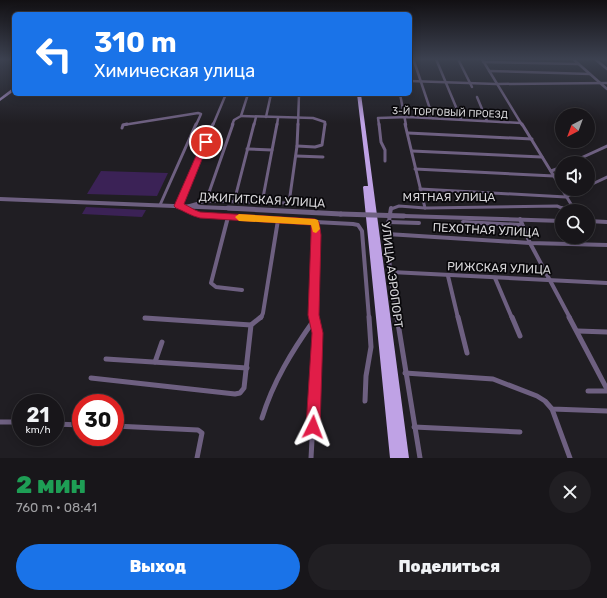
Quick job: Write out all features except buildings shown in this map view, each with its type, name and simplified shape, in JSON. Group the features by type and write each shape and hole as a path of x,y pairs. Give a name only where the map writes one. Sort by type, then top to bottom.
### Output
{"main road":[{"path":"0,99 12,90"},
{"name":"УЛИЦА АЭРОПОРТ","path":"358,96 396,458"},
{"name":"УЛИЦА АЭРОПОРТ","path":"358,96 404,458"}],"street":[{"path":"494,80 532,139 570,204"},
{"path":"598,80 607,89"},
{"path":"412,81 496,84 607,83"},
{"path":"421,81 433,118"},
{"path":"446,82 461,119"},
{"path":"470,83 472,87"},
{"path":"182,206 225,96"},
{"path":"241,116 247,96"},
{"path":"266,117 271,96"},
{"path":"182,206 206,201 284,204 289,202 297,146 299,96"},
{"path":"400,96 425,208"},
{"path":"477,97 487,120"},
{"path":"122,128 123,125 127,124 198,113 201,114 160,205"},
{"path":"206,201 234,120 241,116 317,119 325,122 322,145 315,147 297,146"},
{"path":"234,202 256,117"},
{"name":"3-Й ТОРГОВЫЙ ПРОЕЗД","path":"385,161 385,150 382,142 378,118 408,117 521,123"},
{"path":"262,203 278,118"},
{"path":"408,133 532,139"},
{"path":"585,156 607,146"},
{"path":"248,149 272,150"},
{"path":"412,151 542,157"},
{"path":"296,156 322,157"},
{"path":"416,169 554,176"},
{"path":"551,171 555,169"},
{"path":"595,183 607,177"},
{"path":"420,189 566,197"},
{"name":"ДЖИГИТСКАЯ УЛИЦА","path":"0,199 404,216"},
{"path":"182,206 192,213 228,217 358,225 362,231 371,347 366,376 365,401"},
{"name":"МЯТНАЯ УЛИЦА","path":"420,458 405,373 391,272 388,213 394,207 555,206"},
{"path":"404,216 555,221"},
{"path":"228,217 211,283 216,287 242,290"},
{"path":"145,318 251,326 261,318 263,313 278,220"},
{"path":"520,220 530,243 578,331 607,390 588,391"},
{"path":"595,221 607,222"},
{"path":"311,458 318,333 314,320 315,222"},
{"path":"388,222 419,223"},
{"path":"462,222 522,225"},
{"name":"ПЕХОТНАЯ УЛИЦА","path":"388,234 530,243 607,246"},
{"name":"РИЖСКАЯ УЛИЦА","path":"391,272 607,283"},
{"path":"448,276 467,353"},
{"path":"495,278 520,336"},
{"path":"262,418 268,396 274,382 296,344 314,320"},
{"path":"91,378 235,394 240,393 244,388 251,326"},
{"path":"578,331 607,332"},
{"path":"155,362 162,342"},
{"path":"106,359 247,368"},
{"path":"405,373 492,379 537,396 546,401 552,409 570,458"},
{"path":"552,409 607,411"},
{"path":"0,422 12,422"},
{"path":"124,426 198,430 202,433 197,458"},
{"path":"414,427 520,432"}],"shaded area":[{"path":"101,171 168,173 157,196 87,194"},
{"path":"86,207 146,210 142,217 82,214"}],"slow traffic":[{"path":"239,217 315,222 316,229"}],"route":[{"path":"206,142 179,206 182,206 192,213 200,215 315,222 314,320 318,333 313,427"}]}
